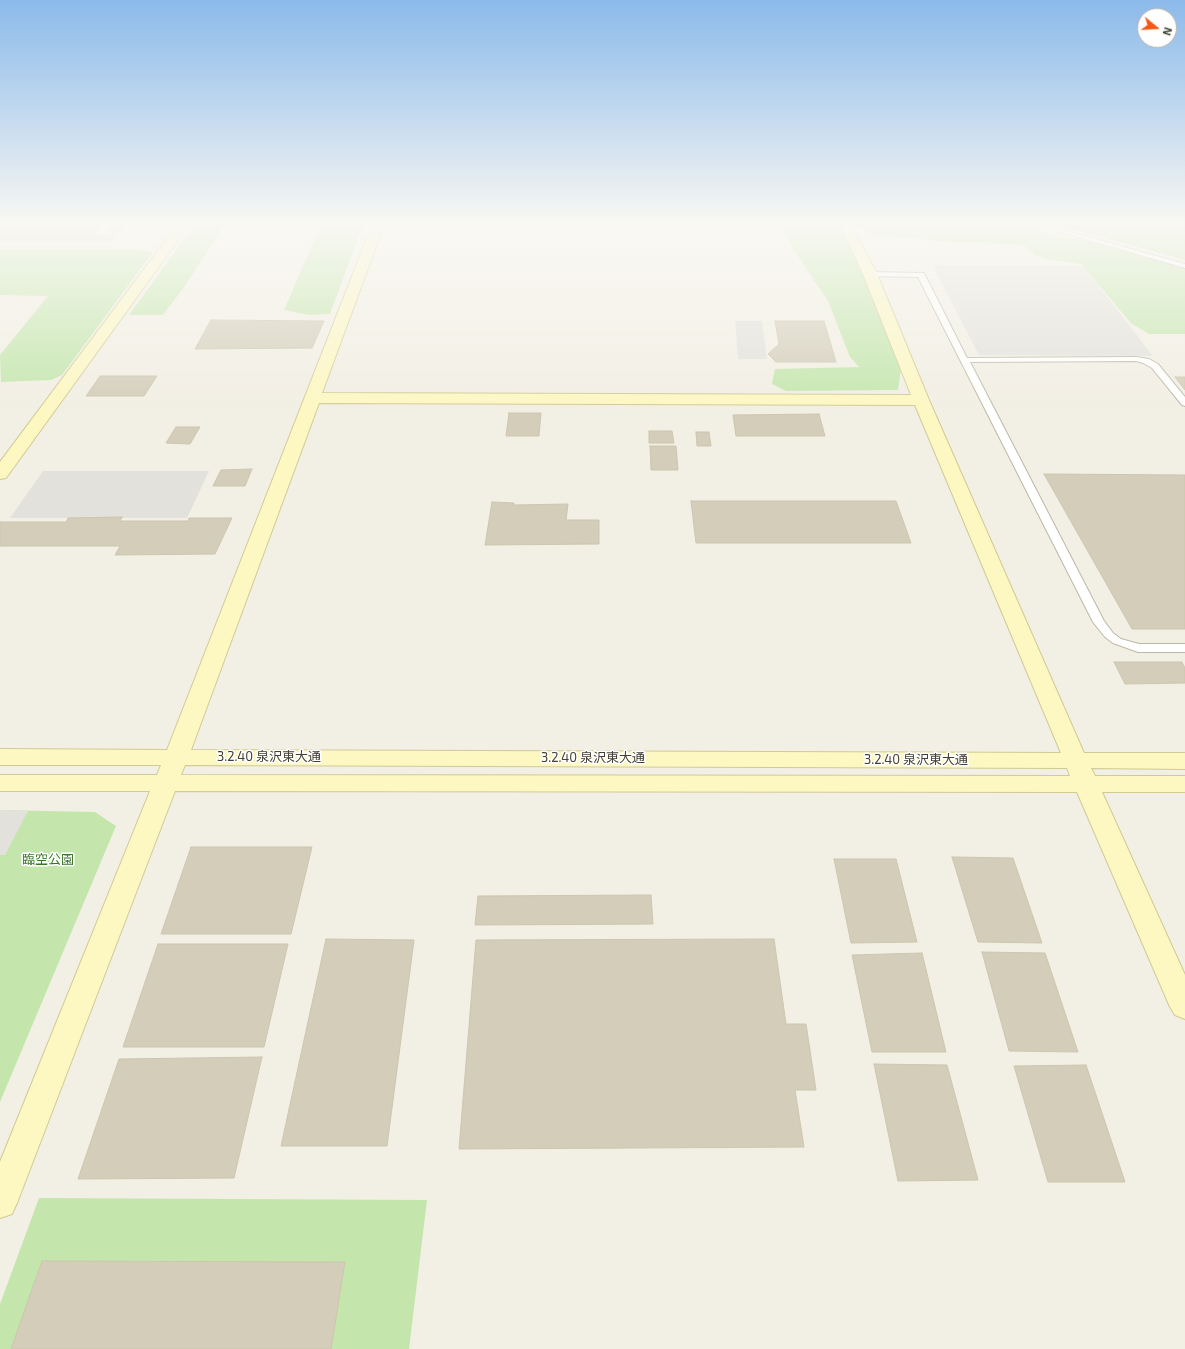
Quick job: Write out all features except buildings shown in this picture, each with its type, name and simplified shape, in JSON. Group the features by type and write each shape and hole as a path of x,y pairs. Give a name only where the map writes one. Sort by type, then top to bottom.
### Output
{"street":[{"path":"0,474 137,288"},
{"path":"0,1203 166,783 354,288"},
{"path":"876,288 921,400 1078,761 1086,784 1185,1007"},
{"path":"312,398 921,400"},
{"name":"3.2.40 泉沢東大通","path":"0,757 176,756 1185,761"},
{"name":"3.2.40 泉沢東大通","path":"0,783 1185,784"}],"lane":[{"path":"928,288 1099,622 1109,635 1117,641 1138,648 1185,648"},
{"path":"965,360 1136,359 1146,361 1155,366 1185,403"}],"green space":[{"path":"0,288 126,288 62,375 51,380 1,382 0,355 48,296 0,295"},
{"path":"149,288 183,288 163,315 129,315"},
{"path":"294,288 340,288 330,314 309,315 284,310"},
{"path":"819,288 868,288 901,368 898,390 786,391 772,384 775,369 859,367 850,357 828,301"},
{"path":"1101,288 1185,288 1185,334 1149,334 1131,323"},
{"name":"臨空公園","path":"0,810 95,812 116,826 0,1102"},
{"path":"39,1198 427,1200 409,1349 0,1349 0,1304"}],"shaded area":[{"path":"944,288 1100,288 1153,356 979,355"},
{"path":"735,321 762,321 767,359 738,359"},
{"path":"43,471 209,471 187,518 10,518"},
{"path":"0,810 28,811 5,855 0,855"}]}
